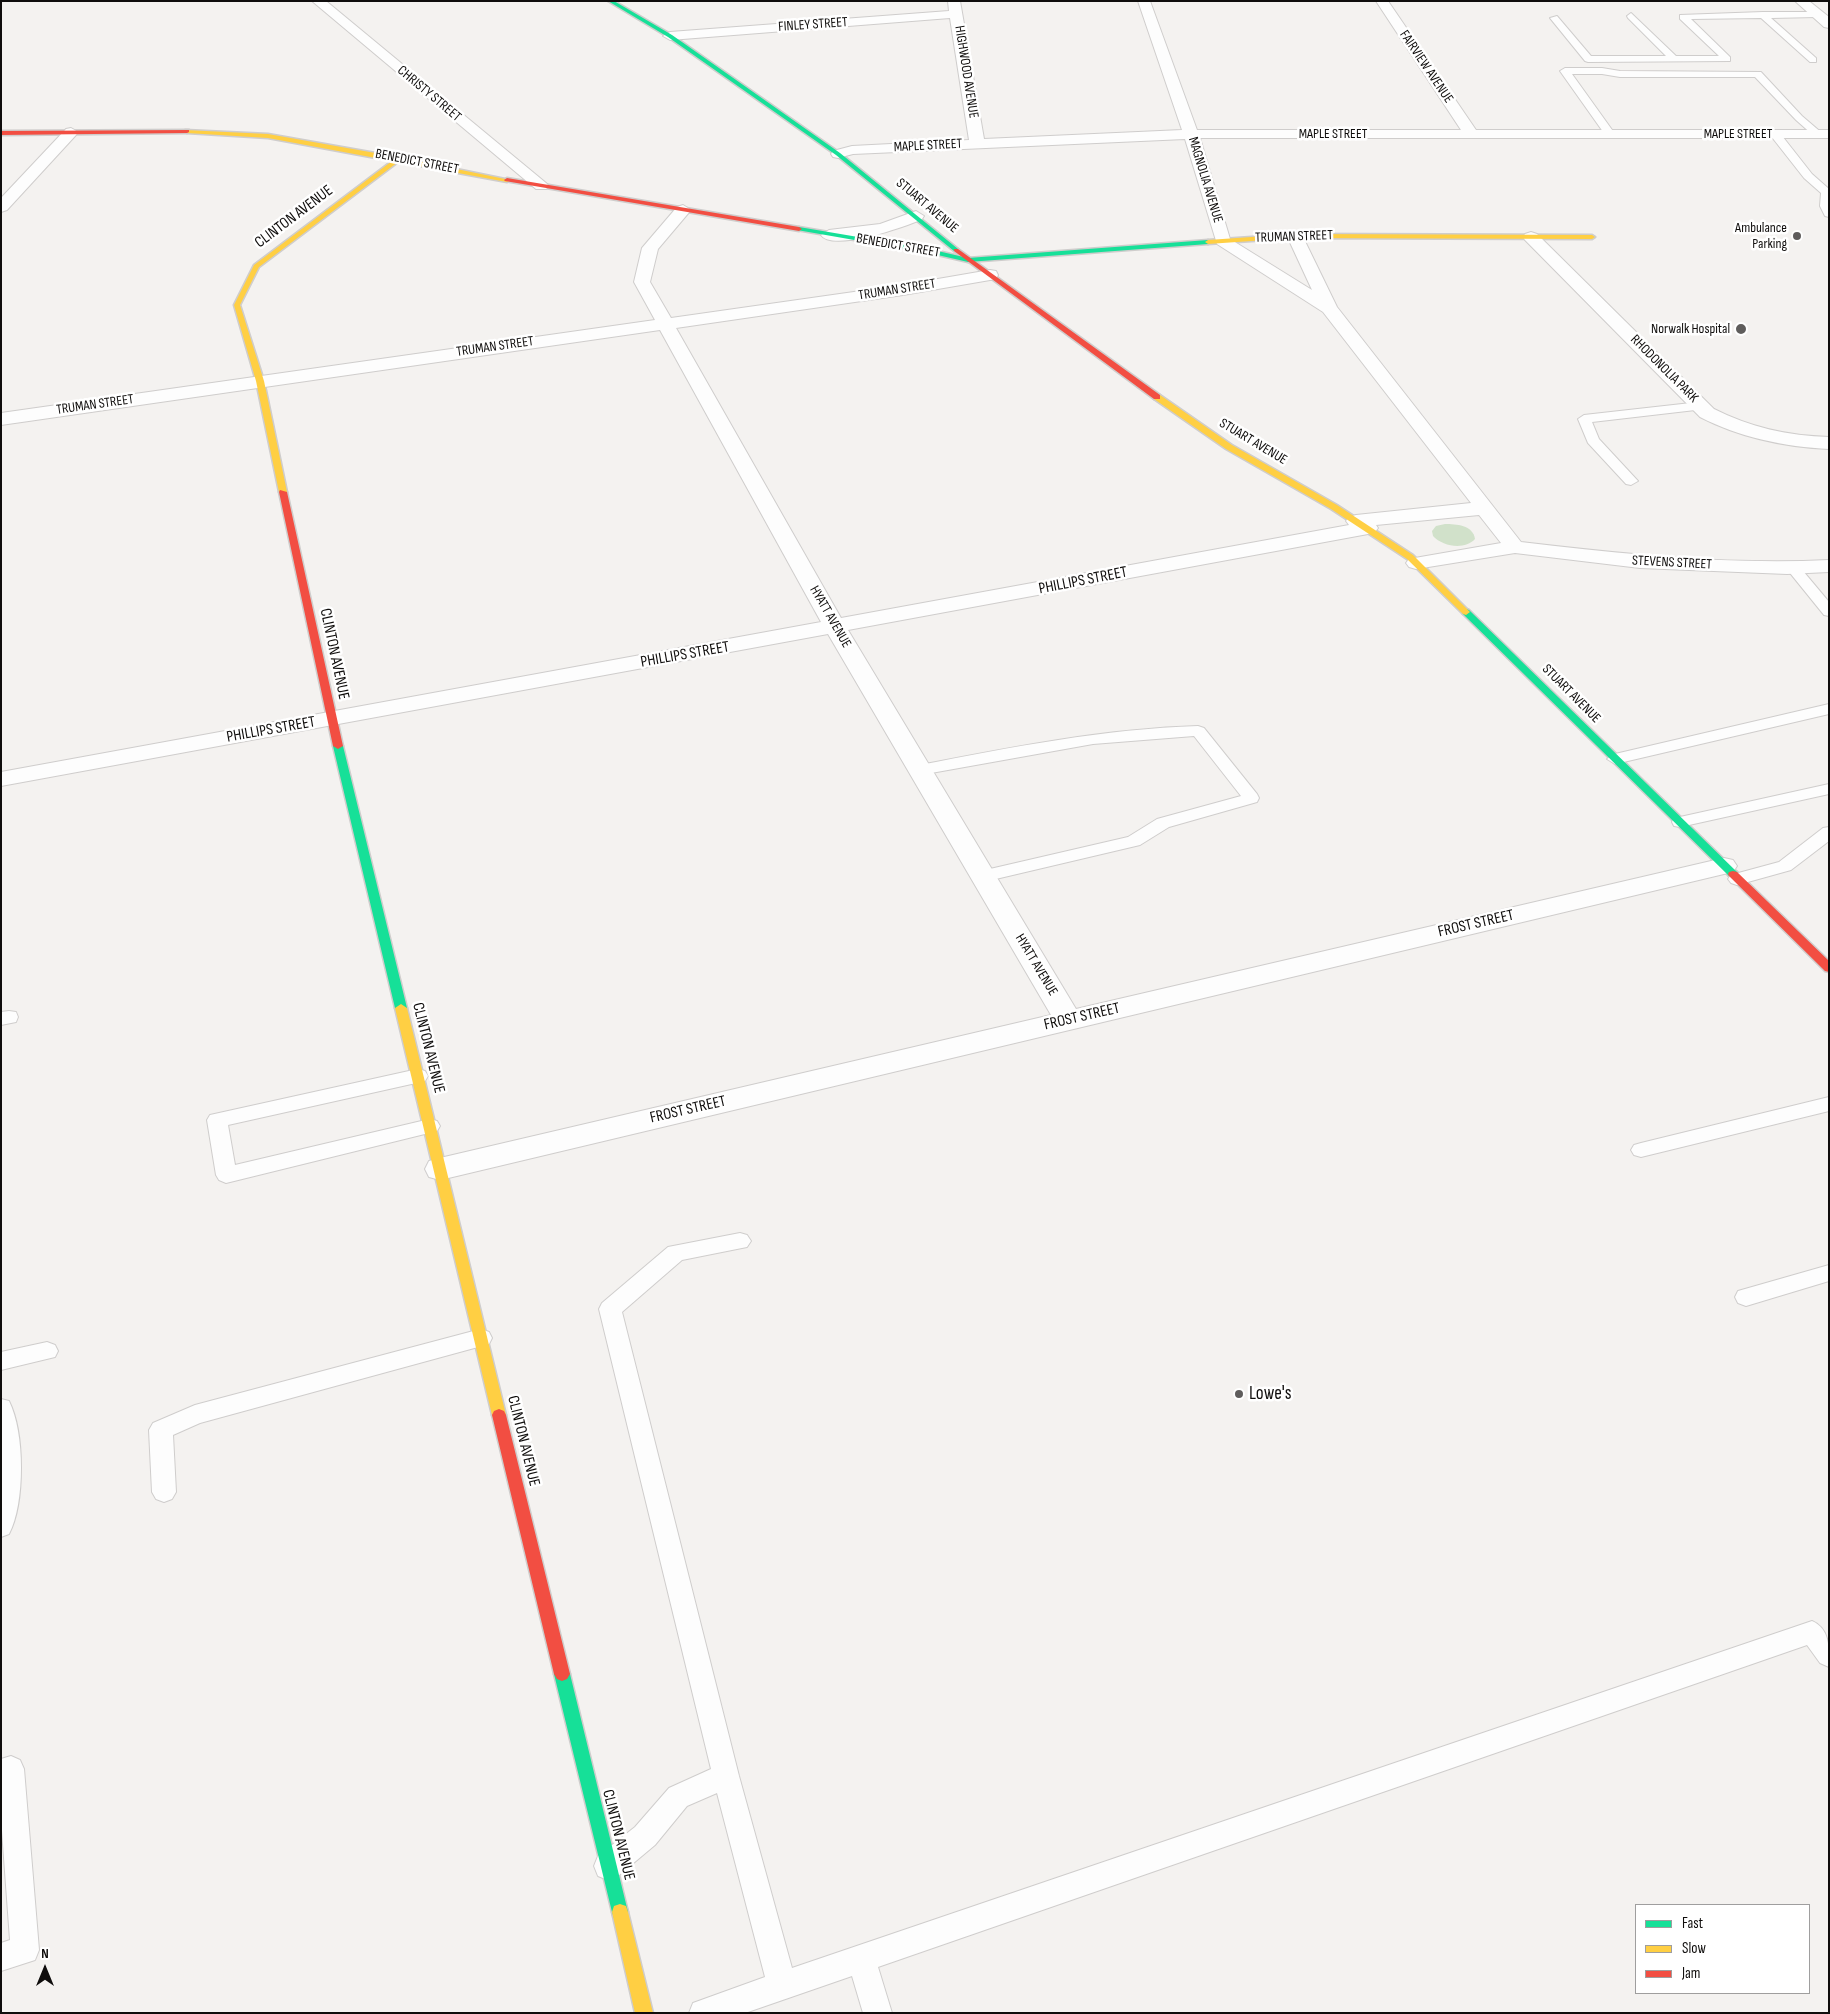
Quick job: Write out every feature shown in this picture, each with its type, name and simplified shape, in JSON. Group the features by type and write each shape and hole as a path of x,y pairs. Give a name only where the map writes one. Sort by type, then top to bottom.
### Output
{"street":[{"name":"CHRISTY STREET","path":"318,1 541,186"},
{"name":"STUART AVENUE","path":"610,1 670,36 838,154 968,260 1229,447 1362,525 1416,563 1829,968"},
{"name":"MAGNOLIA AVENUE","path":"1144,1 1191,134 1223,240 1329,308"},
{"name":"FAIRVIEW AVENUE","path":"1382,1 1471,133"},
{"path":"1801,1 1829,24"},
{"name":"FINLEY STREET","path":"670,36 955,8"},
{"name":"HIGHWOOD AVENUE","path":"955,8 977,143"},
{"name":"BENEDICT STREET","path":"1,133 187,131 239,133 294,140 541,186 829,235 930,250 968,260"},
{"path":"1,207 71,132"},
{"name":"MAPLE STREET","path":"838,154 852,150 1191,134 1823,134"},
{"name":"CLINTON AVENUE","path":"398,159 256,266 237,305 260,381 331,719 644,2013"},
{"name":"HYATT AVENUE","path":"683,210 650,248 642,282 835,627 1068,1020"},
{"name":"BENEDICT STREET","path":"829,235 883,230 916,216"},
{"name":"MAGNOLIA AVENUE","path":"1295,236 1329,308 1485,508"},
{"name":"TRUMAN STREET","path":"968,260 1295,236 1592,237"},
{"name":"RHODONOLIA PARK","path":"1531,236 1707,413 1734,427 1803,442 1829,443"},
{"name":"TRUMAN STREET","path":"1,418 903,290 990,275"},
{"path":"1362,525 1485,508 1515,546"},
{"name":"PHILLIPS STREET","path":"1,779 835,627 1362,525"},
{"name":"STEVENS STREET","path":"1416,563 1515,546 1640,562 1793,568 1829,566"},
{"name":"FROST STREET","path":"440,1169 1068,1020 1731,872"}],"lane":[{"path":"1554,18 1588,59 1726,59 1683,17 1817,14"},
{"path":"1763,15 1813,60"},
{"path":"1631,16 1674,59"},
{"path":"1610,134 1564,71 1602,71 1620,74 1758,74 1799,118 1823,134"},
{"path":"1775,134 1808,176 1826,193 1825,206 1829,214"},
{"path":"1631,481 1593,440 1584,419 1700,406"},
{"path":"1793,568 1829,612"},
{"path":"1615,759 1829,709"},
{"path":"920,770 1027,749 1145,732 1198,731 1251,798 1164,823 1134,841 983,876"},
{"path":"1680,822 1829,789"},
{"path":"1731,872 1785,866 1829,832"},
{"path":"418,1076 217,1120 226,1175 430,1126"},
{"path":"1641,1150 1829,1104"},
{"path":"740,1241 676,1253 610,1308 726,1776 782,1986"},
{"path":"1746,1297 1829,1273"},
{"path":"164,1492 161,1430 196,1415 481,1338"},
{"path":"1,1361 46,1351"},
{"path":"1,1408 6,1424 7,1507 1,1527"},
{"path":"703,2013 1812,1632 1829,1655"},
{"path":"1,1772 11,1769 25,1950 1,1957"},
{"path":"608,1866 645,1836 678,1797 726,1776"},
{"path":"861,1959 878,2013"}],"green space":[{"path":"1445,524 1468,528 1474,534 1475,539 1466,545 1460,546 1442,543 1433,536 1432,531 1436,526"}],"traffic: fast":[{"path":"610,1 670,36 838,154 956,250"},
{"path":"799,229 929,251 968,260 1208,242"},
{"path":"1466,612 1733,874"},
{"path":"338,746 401,1008"},
{"path":"562,1674 620,1912"}],"traffic: slow":[{"path":"187,131 268,136 507,180"},
{"path":"283,492 260,381 237,305 256,266 398,159"},
{"path":"1208,242 1295,236 1592,237"},
{"path":"1157,397 1229,447 1334,507 1410,557 1466,612"},
{"path":"401,1008 499,1415"},
{"path":"620,1912 644,2013"}],"traffic: jam":[{"path":"1,133 187,131"},
{"path":"507,180 799,229"},
{"path":"956,250 1157,397"},
{"path":"283,492 338,746"},
{"path":"1733,874 1829,968"},
{"path":"499,1415 562,1674"}],"place":[{"name":"Ambulance Parking","path":"1797,236"},
{"name":"Norwalk Hospital","path":"1741,329"},
{"name":"Lowe's","path":"1239,1394"}]}
